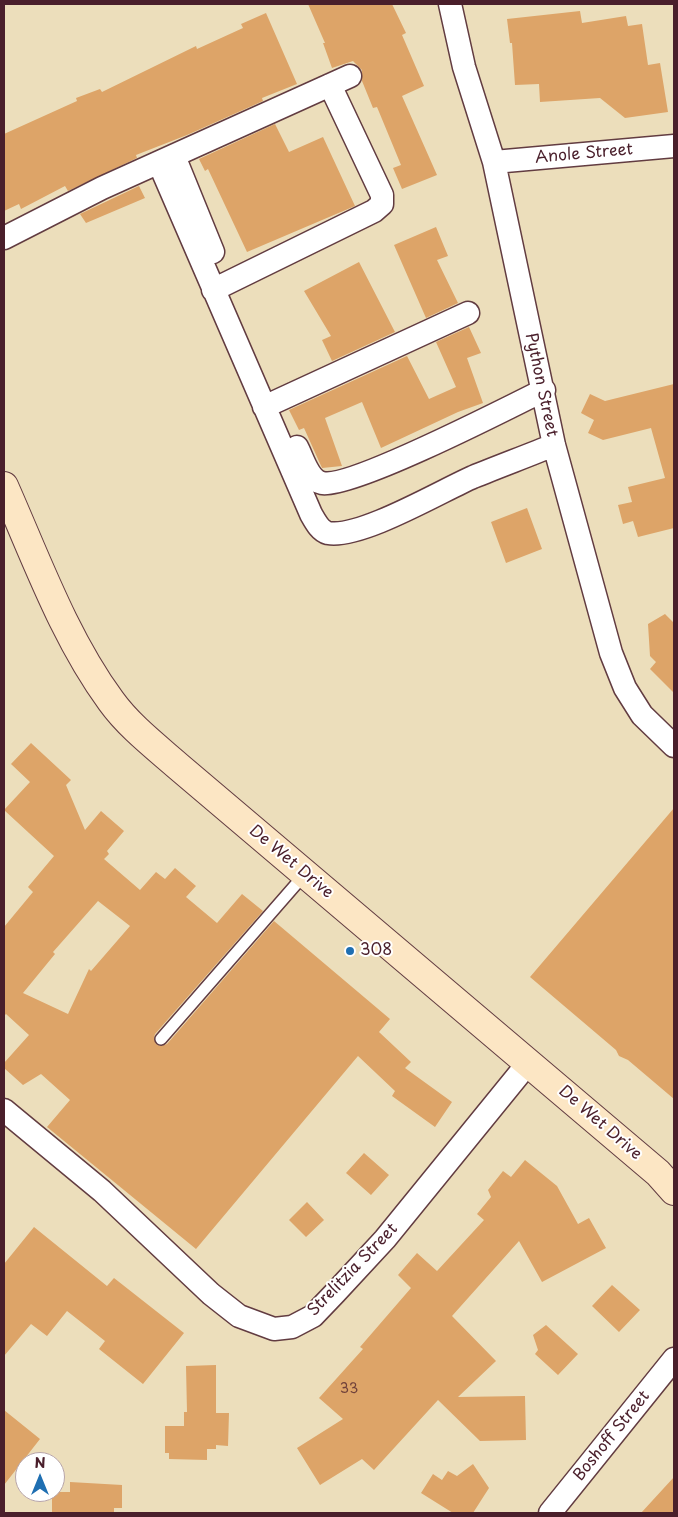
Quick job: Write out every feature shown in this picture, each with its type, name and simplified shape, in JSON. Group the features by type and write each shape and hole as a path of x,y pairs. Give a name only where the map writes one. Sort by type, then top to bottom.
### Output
{"street":[{"name":"Python Street","path":"450,4 464,67 494,162 520,289 544,390 554,445 611,653 625,688 642,715 674,746"},
{"path":"4,238 102,188 340,81 382,196 382,204 374,211 219,287"},
{"name":"Anole Street","path":"494,162 674,146"},
{"path":"166,159 270,404 311,514 320,528 326,533 349,532 375,522 473,477 554,445"},
{"path":"270,404 468,313"},
{"path":"270,404 311,476 321,483 331,484 374,469 442,439 544,390"},
{"name":"De Wet Drive","path":"4,486 71,636 110,700 129,723 669,1182"},
{"name":"Strelitzia Street","path":"4,1110 102,1191 232,1311 258,1325 274,1329 292,1327 313,1316 335,1294 385,1239 530,1062"},
{"name":"Boshoff Street","path":"550,1513 674,1359"}],"lane":[{"path":"161,1039 305,874"}],"building":[{"path":"308,4 392,4 406,33 402,35 424,86 402,96 437,175 402,189 393,168 401,165 377,107 373,108 362,81 362,70 353,61 332,68 323,43 325,43"},
{"path":"580,11 582,23 626,16 628,26 642,24 648,65 660,63 668,112 625,118 600,98 540,102 539,84 515,85 512,43 510,43 507,19"},
{"path":"266,13 297,84 262,98 263,101 187,135 136,155 137,158 68,191 65,186 21,209 19,204 4,211 4,134 77,101 76,98 100,89 102,92 196,46 197,49 243,28 241,24"},
{"path":"275,124 289,152 323,137 355,206 247,252 208,169 205,171 199,159"},
{"path":"139,186 145,198 86,223 80,214"},
{"path":"436,227 448,256 437,260 458,303 426,318 394,245"},
{"path":"359,262 395,332 332,361 322,340 331,336 304,291"},
{"path":"469,327 481,353 467,358 483,403 458,412 381,448 362,402 325,418 342,466 322,468 304,428 299,430 289,410 407,356 429,399 456,387 436,342"},
{"path":"674,384 674,528 638,537 633,521 623,524 618,505 632,502 628,487 665,478 651,428 603,440 588,433 594,420 581,413 590,394 605,401"},
{"path":"527,508 542,549 506,563 491,522"},
{"path":"665,614 674,623 674,693 650,669 656,662 650,656 648,624"},
{"path":"31,743 71,780 66,785 85,830 101,811 124,831 107,851 109,854 104,859 140,890 156,872 165,879 175,868 196,886 186,897 217,923 242,894 263,911 155,1034 156,1044 160,1046 167,1044 274,921 390,1019 379,1032 411,1062 405,1068 452,1102 435,1127 392,1096 395,1091 358,1056 196,1249 47,1127 70,1100 41,1074 23,1085 4,1068 4,1063 29,1035 6,1014 4,1016 4,927 33,892 28,887 54,856 4,810 30,782 11,764","holes":["98,901 130,926 91,971 89,969 68,1014 23,993 55,954 53,952"]},
{"path":"674,808 674,1099 628,1060 619,1056 616,1050 530,977"},
{"path":"364,1153 389,1175 371,1195 346,1173"},
{"path":"525,1160 557,1186 578,1224 589,1218 606,1248 542,1282 519,1241 452,1316 496,1361 458,1397 525,1396 526,1440 480,1441 438,1400 374,1470 362,1459 320,1485 297,1448 343,1419 319,1398 363,1349 360,1347 411,1288 398,1275 417,1253 437,1271 484,1220 477,1214 491,1197 488,1190 503,1171 511,1177"},
{"path":"307,1202 324,1220 306,1237 289,1220"},
{"path":"34,1227 107,1286 114,1278 184,1333 143,1384 99,1349 105,1341 67,1311 47,1336 31,1324 4,1356 4,1264"},
{"path":"612,1285 640,1310 619,1332 592,1306"},
{"path":"546,1325 578,1354 558,1375 535,1354 538,1350 533,1335"},
{"path":"216,1365 216,1413 229,1413 228,1446 216,1445 216,1449 207,1449 207,1460 169,1459 169,1453 165,1453 165,1426 184,1426 184,1412 187,1412 186,1366"},
{"path":"4,1410 40,1439 30,1452 15,1452 15,1471 4,1485"},
{"path":"473,1464 489,1488 473,1513 453,1513 421,1493 433,1474 442,1480 448,1471 457,1476"},
{"path":"674,1477 674,1513 641,1513"},
{"path":"70,1482 122,1485 122,1508 114,1508 114,1513 52,1513 52,1502 65,1502 65,1492 70,1492"}],"place":[{"name":"308","path":"350,951"}]}
